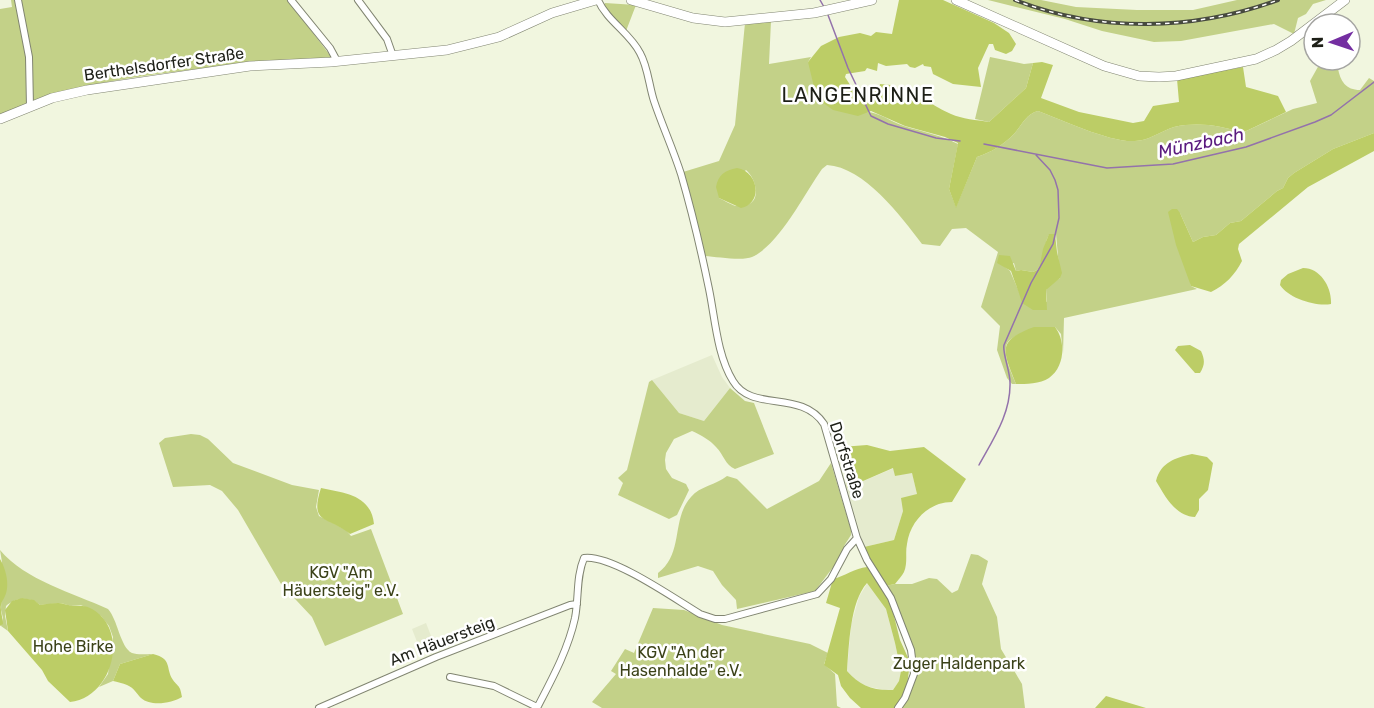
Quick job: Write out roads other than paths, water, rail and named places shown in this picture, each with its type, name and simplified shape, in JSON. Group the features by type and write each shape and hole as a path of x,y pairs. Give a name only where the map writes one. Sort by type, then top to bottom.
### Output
{"street":[{"path":"18,0 29,57 30,107"},
{"path":"291,0 330,48 337,61"},
{"path":"358,0 387,39 393,56"},
{"name":"Berthelsdorfer Straße","path":"0,119 72,93 110,86 250,66 337,61 447,50 499,37 552,14 597,0"},
{"name":"Dorfstraße","path":"597,0 601,8 635,45 642,57 689,204 703,256 722,353 733,382 744,393 800,405 821,419 857,538 867,560 891,598 911,650 914,674 905,698 898,708"},
{"path":"632,0 693,18 724,22 814,14 872,0"},
{"path":"956,0 1104,66 1139,76 1160,77 1176,76 1256,59 1291,41 1345,0"},
{"path":"450,677 494,686 537,708 572,631 584,558 589,557 613,564 700,614 716,619 733,618 817,594 831,579 847,549 857,538"},
{"name":"Am Häuersteig","path":"318,708 429,659 570,604 577,604"}],"waterway":[{"name":"Münzbach","path":"820,0 824,7"},
{"name":"Münzbach","path":"828,15 848,68 871,116 888,124 936,138 960,141"},
{"name":"Münzbach","path":"984,144 1107,168 1173,164 1246,147 1315,122 1331,115 1374,82"},
{"path":"979,465 996,435 1008,404 1010,382 1004,345 1031,283 1053,244 1059,218 1058,190 1055,180 1050,170 1036,155"}],"railway":[{"path":"1015,0 1047,11 1080,18 1113,23 1146,24 1213,18 1278,0"}],"district":[{"name":"LANGENRINNE","path":"858,95"}],"park label":[{"name":"KGV \"Am Häuersteig\" e.V.","path":"341,581"},
{"name":"Hohe Birke","path":"73,646"},
{"name":"KGV \"An der Hasenhalde\" e.V.","path":"681,661"},
{"name":"Zuger Haldenpark","path":"959,663"}]}
